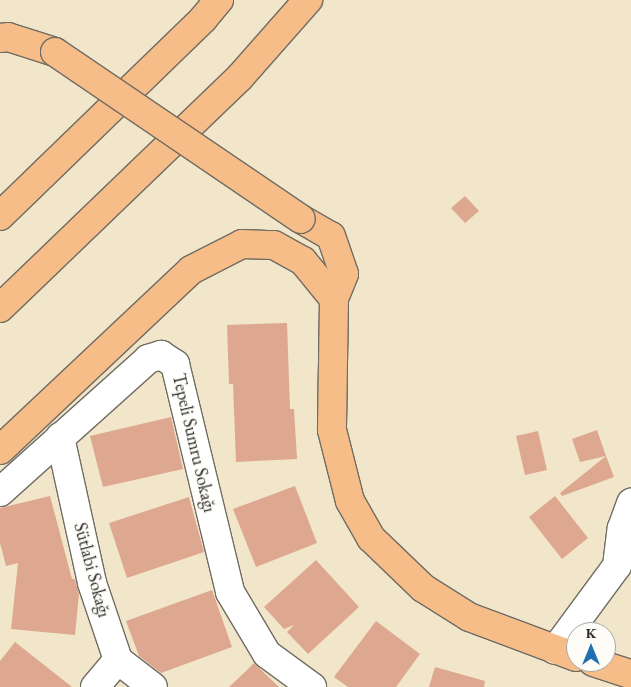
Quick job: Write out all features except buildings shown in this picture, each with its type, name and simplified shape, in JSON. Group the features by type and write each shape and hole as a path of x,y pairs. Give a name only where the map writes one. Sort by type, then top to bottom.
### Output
{"main road":[{"path":"0,216 203,20 219,0"},
{"path":"0,308 240,77 308,0"},
{"path":"0,38 8,37 55,52 301,219 331,236 344,274 334,299 332,430 350,501 371,538 423,588 469,617 565,653"},
{"path":"0,450 191,270 242,244 274,245 304,261 334,299"},
{"path":"616,669 631,674"}],"street":[{"name":"Tepeli Sumru Sokağı","path":"0,492 60,436 148,359 161,355 175,364 230,592 267,654 312,687"},
{"name":"Sütlabi Sokağı","path":"60,436 92,583 118,660"},
{"path":"565,653 617,566 628,520"},
{"path":"95,687 118,660 153,687"}]}
